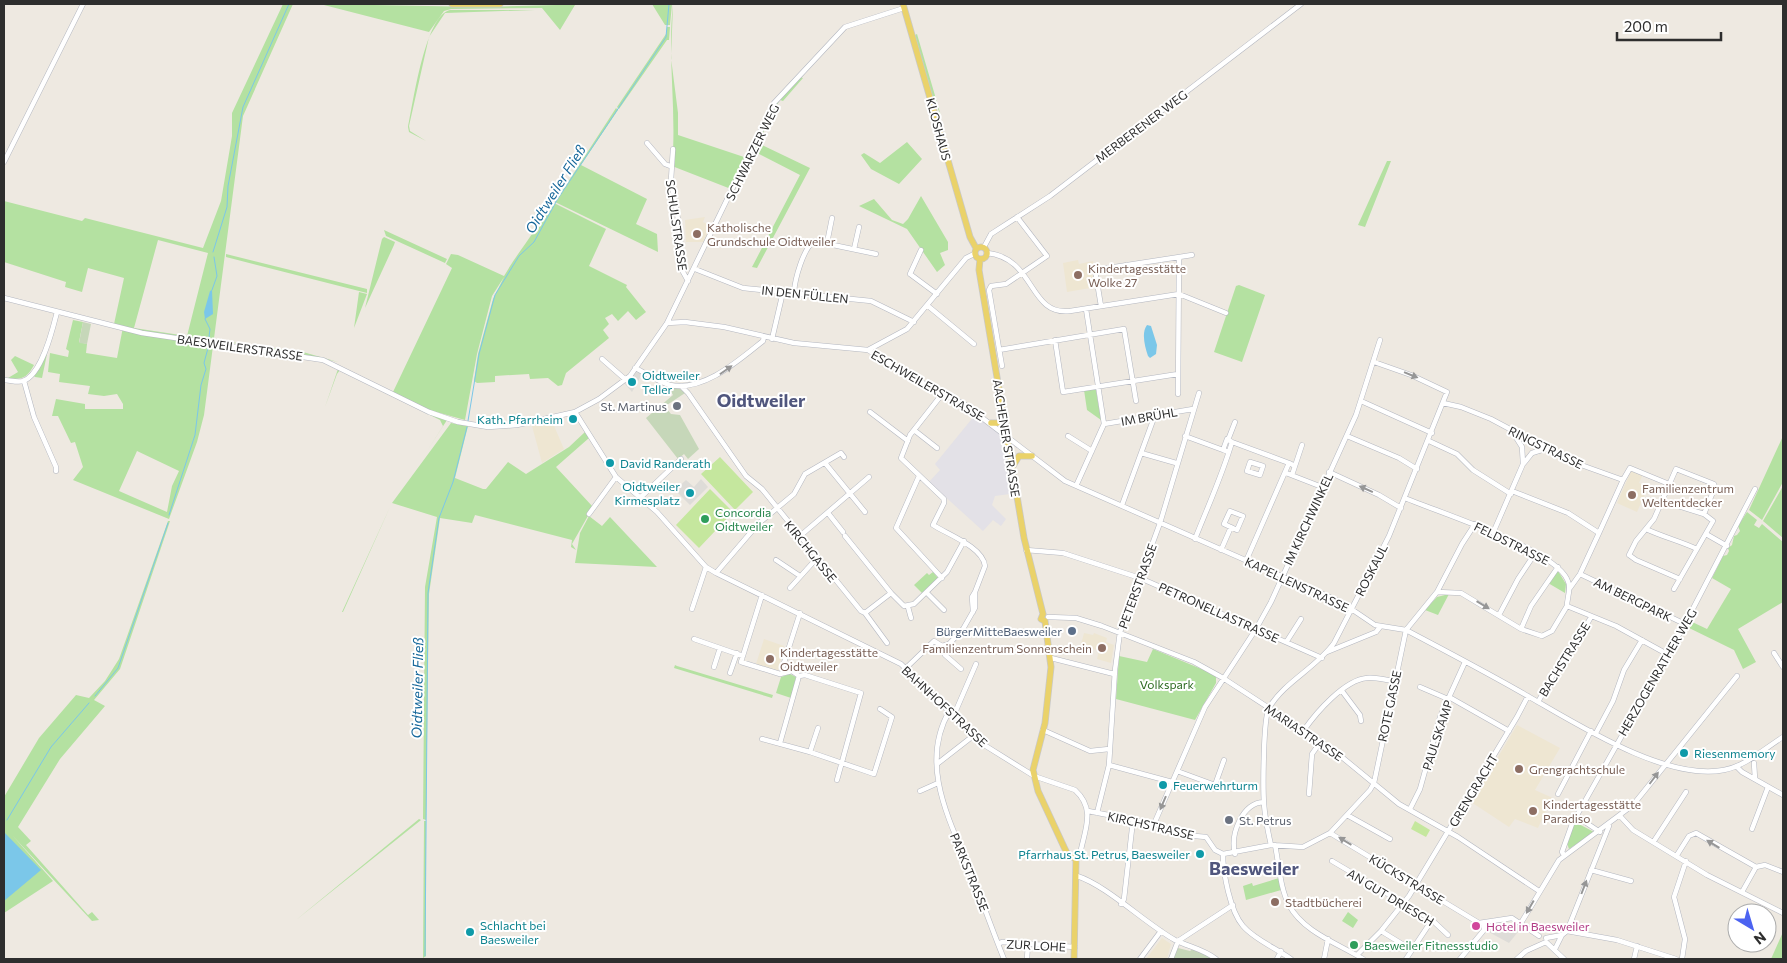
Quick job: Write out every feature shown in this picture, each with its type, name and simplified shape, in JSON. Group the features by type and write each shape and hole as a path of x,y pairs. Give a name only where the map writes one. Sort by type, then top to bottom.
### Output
{"main road":[{"path":"452,4 500,4"},
{"name":"KLOSHAUS","path":"903,6 975,249"},
{"path":"975,249 986,250 986,257 980,260 975,249"},
{"name":"AACHENER STRASSE","path":"980,260 979,270 1026,550 1045,618 1051,658 1043,730 1035,758 1034,776 1038,791 1064,848 1068,855 1076,859"},
{"path":"991,423 998,423 1004,419"},
{"path":"1012,470 1016,458 1032,456"},
{"path":"1074,959 1076,859"}],"street":[{"path":"4,162 83,4"},
{"name":"MERBERENER WEG","path":"986,250 991,234 1050,196 1301,4"},
{"name":"SCHWARZER WEG","path":"695,269 774,103 844,27 903,6"},
{"name":"SCHULSTRASSE","path":"647,143 665,164 670,166"},
{"name":"SCHULSTRASSE","path":"673,150 670,166 683,272 688,282"},
{"path":"1002,366 989,290 991,286 1006,284 1048,256 1017,217"},
{"path":"827,243 832,218"},
{"path":"854,249 859,227"},
{"path":"794,292 796,278 809,245 814,241 876,254"},
{"path":"868,350 907,329 975,249"},
{"path":"920,250 910,274 937,294"},
{"path":"986,250 1003,257 1024,272 1034,290 1048,306 1064,311 1179,294 1226,313"},
{"path":"1101,306 1096,270 1192,255"},
{"path":"1178,394 1179,257"},
{"name":"SCHULSTRASSE","path":"667,323 695,269"},
{"name":"IN DEN FÜLLEN","path":"695,269 743,288 871,301 914,322"},
{"path":"772,339 784,292"},
{"name":"BAESWEILERSTRASSE","path":"4,298 142,333 323,360 429,412 466,423 488,426 517,425 575,412"},
{"path":"928,306 974,344"},
{"path":"1086,308 1104,424"},
{"path":"4,380 24,381 31,376 45,352 57,312"},
{"name":"ESCHWEILERSTRASSE","path":"667,323 686,322 724,327 772,339 868,350 964,404 1007,436"},
{"path":"575,412 626,380 667,323"},
{"path":"999,350 1124,329 1136,401"},
{"path":"635,368 668,384 681,386 721,374 763,341 764,337"},
{"path":"1055,340 1064,392 1178,374"},
{"name":"IM KIRCHWINKEL","path":"1154,824 1201,715 1256,629 1282,576 1347,436 1361,401 1380,340"},
{"path":"602,359 626,380"},
{"name":"ROSKAUL","path":"1269,708 1282,691 1327,652 1401,508 1447,392 1411,375 1374,362"},
{"path":"24,381 34,417 56,467 56,471"},
{"name":"KIRCHGASSE","path":"681,386 688,393 746,476 762,489 817,558 862,612 865,613 887,643"},
{"path":"942,646 949,644 963,629 972,612 972,597 985,563 964,541 933,525 944,503 944,499 900,458 914,430 943,393"},
{"name":"PETERSTRASSE","path":"1097,813 1109,765 1114,674 1120,632 1160,523 1176,463 1199,393"},
{"path":"1361,401 1432,433"},
{"name":"RINGSTRASSE","path":"1443,402 1469,410 1512,431 1527,436 1548,450 1570,461 1623,480"},
{"name":"IM BRÜHL","path":"1076,486 1104,424 1193,409"},
{"name":"BAHNHOFSTRASSE","path":"575,412 616,477 641,497 706,566 716,573 906,668 950,710 973,736 1034,776"},
{"path":"870,412 908,441"},
{"path":"1122,505 1155,415"},
{"path":"1195,539 1220,482 1235,422"},
{"path":"914,430 937,448"},
{"path":"1512,431 1522,447 1523,464"},
{"name":"KAPELLENSTRASSE","path":"1007,436 1061,478 1076,486 1351,608 1380,627 1406,630 1615,744 1664,765 1685,769 1708,771 1737,766"},
{"path":"1068,436 1092,451"},
{"path":"1185,436 1229,452"},
{"path":"1347,436 1399,458 1417,469"},
{"path":"1223,450 1230,441"},
{"path":"1230,441 1295,466"},
{"path":"1428,441 1457,454 1473,470 1511,492 1568,513 1599,533"},
{"path":"1292,475 1302,445"},
{"path":"1492,532 1523,464 1532,452 1548,450"},
{"path":"1258,464 1260,452"},
{"path":"716,573 758,524 794,494 805,474 841,453 844,457"},
{"path":"1142,453 1176,463"},
{"path":"641,497 681,459"},
{"path":"825,463 865,512"},
{"path":"1246,561 1289,463"},
{"path":"1437,592 1461,593 1521,629 1542,636 1549,634 1567,606 1570,588 1580,574 1630,468 1669,484"},
{"path":"1680,578 1636,560 1629,555 1636,540 1646,529 1662,501 1676,469 1714,484 1715,487 1704,514"},
{"path":"1329,472 1379,495 1401,508"},
{"path":"1286,473 1322,487"},
{"path":"919,476 896,528 942,578"},
{"path":"589,514 616,477"},
{"path":"800,536 869,477"},
{"name":"HERZOGENRATHER WEG","path":"1564,856 1562,852 1576,816 1615,744 1685,624 1755,489"},
{"name":"FELDSTRASSE","path":"1405,498 1475,524 1536,552 1558,567 1567,579 1570,588"},
{"path":"1662,501 1704,514 1713,521 1674,590"},
{"path":"1230,511 1243,516 1237,530 1231,527 1224,524 1230,511"},
{"path":"828,513 891,593 902,605 908,607"},
{"path":"1406,630 1437,592 1462,544 1475,524"},
{"path":"1221,550 1231,527"},
{"path":"1646,529 1664,537 1677,539 1697,549"},
{"path":"1706,534 1727,546"},
{"path":"908,607 927,593 942,578 951,567 960,545 964,541"},
{"name":"PETRONELLASTRASSE","path":"1026,550 1063,553 1140,578 1322,658"},
{"path":"1499,615 1518,579 1536,552"},
{"path":"790,588 817,558"},
{"path":"776,560 800,576"},
{"path":"692,609 706,566"},
{"path":"1521,629 1532,606 1558,567"},
{"name":"AM BERGPARK","path":"1580,574 1685,624"},
{"path":"865,613 891,593"},
{"path":"927,593 944,610"},
{"path":"762,595 741,662 780,674 792,671 799,676 805,675 861,693 837,780"},
{"path":"1567,606 1642,640 1667,654"},
{"path":"908,607 911,618"},
{"path":"782,669 800,614"},
{"name":"BACHSTRASSE","path":"1538,702 1556,670 1569,656 1591,617"},
{"name":"MARIASTRASSE","path":"1045,618 1076,618 1120,632 1194,662 1223,678 1321,741 1410,809 1540,891"},
{"path":"1287,641 1300,619"},
{"path":"1327,652 1330,653 1376,632 1380,627"},
{"name":"ROTE GASSE","path":"1374,783 1406,630"},
{"path":"694,639 743,656"},
{"path":"1558,794 1613,701 1624,670 1642,640"},
{"path":"906,668 931,642 936,641 942,646 945,655 961,669"},
{"path":"714,667 720,648"},
{"path":"1774,653 1783,667"},
{"path":"730,672 737,654"},
{"path":"1051,658 1114,674"},
{"name":"PAULSKAMP","path":"1410,809 1420,789 1440,718 1465,662"},
{"path":"954,715 976,664"},
{"path":"780,743 799,676"},
{"path":"1521,923 1551,870 1564,856 1597,829 1620,816 1640,798 1664,765 1737,676"},
{"path":"1304,730 1322,706 1357,680 1365,678 1394,681"},
{"path":"1420,687 1449,698 1509,731"},
{"path":"1342,691 1360,715 1361,721"},
{"name":"GRENGRACHT","path":"1357,955 1404,904 1509,731 1528,696"},
{"path":"1269,708 1266,723 1264,802 1289,906 1300,920 1363,959"},
{"path":"762,739 810,752 874,774 892,716 880,709"},
{"name":"PARKSTRASSE","path":"950,710 937,744 936,764 938,783 948,816 1004,959"},
{"path":"810,752 818,728"},
{"path":"1043,730 1090,751 1109,749"},
{"path":"936,764 973,736"},
{"path":"1783,737 1737,766 1742,772 1783,794"},
{"path":"1309,794 1312,754 1321,741"},
{"path":"1177,772 1215,785 1224,760"},
{"path":"1754,763 1755,779"},
{"path":"1109,765 1172,782"},
{"path":"1034,776 1075,790 1084,800 1088,811 1080,854 1076,859"},
{"path":"920,791 938,783"},
{"path":"1291,959 1244,927 1232,905 1225,877 1223,854 1235,854 1273,845 1303,847 1330,832 1370,790 1374,783"},
{"path":"1752,830 1768,787"},
{"path":"1654,841 1686,792"},
{"path":"1235,854 1236,836 1242,815 1254,803 1264,802"},
{"name":"KIRCHSTRASSE","path":"1088,811 1154,824 1184,835 1206,837 1215,850 1223,854"},
{"path":"1347,815 1390,839"},
{"path":"1576,816 1597,829 1602,835 1602,844"},
{"path":"1620,816 1633,830 1677,855 1706,875 1783,913"},
{"path":"1121,904 1124,899 1133,820"},
{"path":"1554,948 1562,935 1567,931 1612,821"},
{"name":"KÜCKSTRASSE","path":"1330,832 1479,923 1484,922"},
{"path":"1677,855 1689,836 1696,833 1756,867 1765,865 1783,872"},
{"name":"AN GUT DRIESCH","path":"1332,862 1432,920 1448,935"},
{"path":"1682,959 1685,938 1674,897 1686,862"},
{"path":"1742,892 1756,867"},
{"path":"1591,870 1631,881"},
{"path":"1077,876 1102,890 1161,931 1178,941 1206,951 1216,959"},
{"path":"1170,959 1178,941 1232,905"},
{"path":"1460,959 1484,930 1484,922 1507,918 1521,923 1539,936 1544,935 1546,940 1564,959"},
{"path":"1406,959 1432,920"},
{"path":"1140,959 1161,931"},
{"path":"1381,931 1412,950"},
{"path":"1567,931 1637,946 1676,959"},
{"path":"1517,959 1540,943 1562,935"},
{"path":"1539,936 1540,943"},
{"path":"1324,959 1328,939"},
{"name":"ZUR LOHE","path":"998,944 1002,942 1075,947"},
{"path":"1026,959 1028,944"},
{"path":"1634,959 1637,946"},
{"path":"1277,959 1281,951"}],"shaded area":[{"name":"Katholische Grundschule Oidtweiler","path":"705,217 703,222 712,226 705,242 686,242 685,220"},
{"name":"Kindertagesstätte Wolke 27","path":"1078,260 1079,264 1093,261 1095,269 1091,274 1094,276 1096,287 1067,292 1063,263"},
{"name":"Oidtweiler Teller","path":"636,372 642,374 632,392 624,383"},
{"path":"975,415 1003,437 1010,494 995,496 992,505 1006,519 1001,526 993,520 983,531 929,482 940,470 935,464"},
{"path":"552,421 564,449 542,463 532,426"},
{"name":"Familienzentrum Weltentdecker","path":"1632,469 1643,474 1639,483 1648,487 1637,512 1617,503"},
{"name":"Oidtweiler Kirmesplatz","path":"701,479 708,487 690,505 675,490 686,480 694,487"},
{"name":"Familienzentrum Sonnenschein","path":"1084,633 1093,635 1094,633 1107,638 1106,642 1114,645 1111,663 1097,659 1099,651 1081,644"},
{"name":"Kindertagesstätte Oidtweiler","path":"764,639 784,646 778,671 756,664"},
{"name":"Grengrachtschule","path":"1517,725 1560,748 1535,790 1555,799 1552,804 1549,804 1538,828 1515,819 1509,827 1471,802"},
{"path":"1518,922 1522,927 1509,943 1485,930 1487,924 1489,929 1506,925 1515,928"},
{"path":"1162,938 1171,944 1167,959 1146,959"}],"green space":[{"path":"283,4 293,4 243,116 204,415 197,442 169,519 73,480 83,467 75,442 71,443 58,416 52,416 56,399 85,404 85,409 123,409 123,404 117,394 104,396 88,394 90,386 59,382 60,374 48,372 50,353 68,357 69,351 66,349 73,320 83,322 79,342 87,344 86,353 117,358 123,327 114,324 124,278 88,268 82,292 65,287 66,282 4,262 4,201 82,221 85,218 203,248 221,201 232,136 232,113","holes":["158,240 208,253 187,336 134,328","137,451 179,471 172,486 167,512 119,491"]},
{"path":"320,4 481,7 595,4 575,5 560,30 542,8 451,9 444,11 429,32"},
{"path":"652,4 672,4 670,25 665,25"},
{"path":"673,4 671,53 671,24"},
{"path":"450,10 535,10 445,13"},
{"path":"445,13 430,35 441,16"},
{"path":"667,27 670,27 669,40 667,40 619,109 617,107 666,34"},
{"path":"917,34 941,116 931,92 915,35"},
{"path":"428,40 409,126 410,131 426,141 409,132 408,127 417,81"},
{"path":"671,60 678,113 678,135 747,158 731,189 672,166"},
{"path":"800,77 803,78 783,101 780,100 758,143 810,168 757,268 752,267 800,175 753,151 777,103"},
{"path":"616,108 618,110 581,165 647,199 636,224 657,234 658,252 555,202"},
{"path":"907,142 922,159 899,184 871,169 861,155 864,153 880,163"},
{"path":"1387,161 1391,161 1365,227 1358,225"},
{"path":"921,196 948,242 948,250 940,253 945,265 937,272 907,229 859,206 874,199 892,220 903,224 908,219"},
{"path":"552,202 606,229 589,266 627,285 626,287 646,312 636,320 628,311 618,321 612,314 605,318 609,324 603,330 609,338 566,373 562,385 558,386 548,378 530,379 529,374 495,376 495,382 477,383 474,381 478,354 493,299 504,277 492,296 477,354 465,420 429,410 393,392 452,268 446,264 451,254 458,255 504,276"},
{"path":"384,230 447,259 445,263 386,236"},
{"path":"384,237 395,242 365,308 382,239"},
{"path":"226,254 367,289 367,293 226,257"},
{"path":"1239,285 1265,295 1242,362 1214,352 1236,286"},
{"path":"359,292 367,294 354,328"},
{"path":"83,322 91,324 87,344 79,343"},
{"path":"215,340 303,352 338,362 307,355"},
{"path":"47,354 42,378 35,377 33,375"},
{"path":"15,356 34,365 24,377 17,379 8,378 18,372 11,360"},
{"path":"338,369 447,420 427,451 443,426 440,420 340,370 325,407"},
{"path":"668,386 680,389 685,393 667,405 666,408 671,414 680,415 699,449 688,459 684,454 678,459 646,418 673,395"},
{"path":"1084,390 1096,390 1101,420 1087,410"},
{"path":"451,423 468,426 455,478 483,489 486,489 508,462 526,474 569,447 585,432 589,438 556,467 593,507 572,544 576,550 571,547 572,540 475,515 472,523 440,518 429,594 426,820 423,819 425,587 437,517 392,503"},
{"path":"1783,436 1783,482 1762,520 1749,510"},
{"path":"720,457 753,492 735,510 701,474"},
{"path":"1783,486 1783,538 1763,521"},
{"name":"Concordia Oidtweiler","path":"710,489 733,512 699,548 676,525"},
{"path":"390,507 343,612 342,612"},
{"path":"1747,512 1757,520 1754,525 1759,528 1762,524 1783,542 1783,602 1738,629 1756,662 1743,669 1734,650 1685,626 1688,620 1707,629 1731,589 1712,578 1723,556 1727,555 1734,536 1740,531 1738,526"},
{"path":"589,516 602,526 610,517 657,567 575,563 580,533"},
{"path":"168,521 170,521 120,669 94,700 105,706 60,759 18,827 31,841 26,845 88,915 92,912 99,920 92,921 12,835 53,881 4,913 4,797 39,738 76,695 89,698 105,681 119,659"},
{"path":"1558,571 1566,584 1565,593 1548,583"},
{"path":"933,572 938,578 922,593 914,585 927,573 929,575"},
{"path":"1449,594 1438,615 1425,610 1437,597"},
{"name":"Volkspark","path":"1153,649 1216,675 1216,683 1195,720 1116,699 1119,656 1147,662"},
{"path":"675,665 773,695 772,698 674,668"},
{"path":"790,674 796,677 791,698 776,693 781,677"},
{"path":"419,819 421,820 296,920"},
{"path":"424,821 426,821 426,956 423,958"},
{"path":"1415,821 1430,830 1426,837 1411,829"},
{"path":"1575,822 1594,832 1569,849 1567,843"},
{"path":"1279,878 1281,890 1246,900 1243,886 1252,883 1253,886"},
{"path":"1348,912 1358,920 1353,928 1342,921"},
{"path":"1783,932 1783,959 1771,959 1774,953 1777,953 1777,946"},
{"path":"1178,948 1190,951 1194,948 1214,959 1173,959"}],"water":[{"path":"212,290 213,314 205,319 204,312 210,291"},
{"path":"1147,325 1151,326 1157,345 1156,354 1150,358 1144,340 1144,332"},
{"path":"4,832 41,870 4,901"}],"waterway":[{"path":"213,252 227,207 228,186 243,107 289,4"},
{"name":"Oidtweiler Fließ","path":"468,421 479,354 495,295 519,256 534,242 557,200 666,37 669,4"},
{"path":"212,290 217,276 214,257"},
{"path":"205,319 210,329 209,337"},
{"path":"169,515 195,435 201,385 206,369 204,363 208,348"},
{"name":"Oidtweiler Fließ","path":"425,956 428,593 439,518 453,482 467,427"},
{"path":"95,696 118,668 168,523"},
{"path":"7,820 51,747 89,703"}],"place":[{"name":"Katholische Grundschule Oidtweiler","path":"697,234"},
{"name":"Kindertagesstätte Wolke 27","path":"1078,275"},
{"name":"Oidtweiler Teller","path":"632,382"},
{"name":"St. Martinus","path":"677,406"},
{"name":"Kath. Pfarrheim","path":"573,419"},
{"name":"David Randerath","path":"610,463"},
{"name":"Oidtweiler Kirmesplatz","path":"690,493"},
{"name":"Familienzentrum Weltentdecker","path":"1632,495"},
{"name":"Concordia Oidtweiler","path":"705,519"},
{"name":"BürgerMitteBaesweiler","path":"1072,631"},
{"name":"Familienzentrum Sonnenschein","path":"1102,648"},
{"name":"Kindertagesstätte Oidtweiler","path":"770,659"},
{"name":"Riesenmemory","path":"1684,753"},
{"name":"Grengrachtschule","path":"1519,769"},
{"name":"Feuerwehrturm","path":"1163,785"},
{"name":"Kindertagesstätte Paradiso","path":"1533,811"},
{"name":"St. Petrus","path":"1229,820"},
{"name":"Pfarrhaus St. Petrus, Baesweiler","path":"1200,854"},
{"name":"Stadtbücherei","path":"1275,902"},
{"name":"Hotel in Baesweiler","path":"1476,926"},
{"name":"Schlacht bei Baesweiler","path":"470,932"},
{"name":"Baesweiler Fitnessstudio","path":"1354,945"}],"district":[{"name":"Oidtweiler","path":"761,400"},
{"name":"Baesweiler","path":"1254,868"}]}
